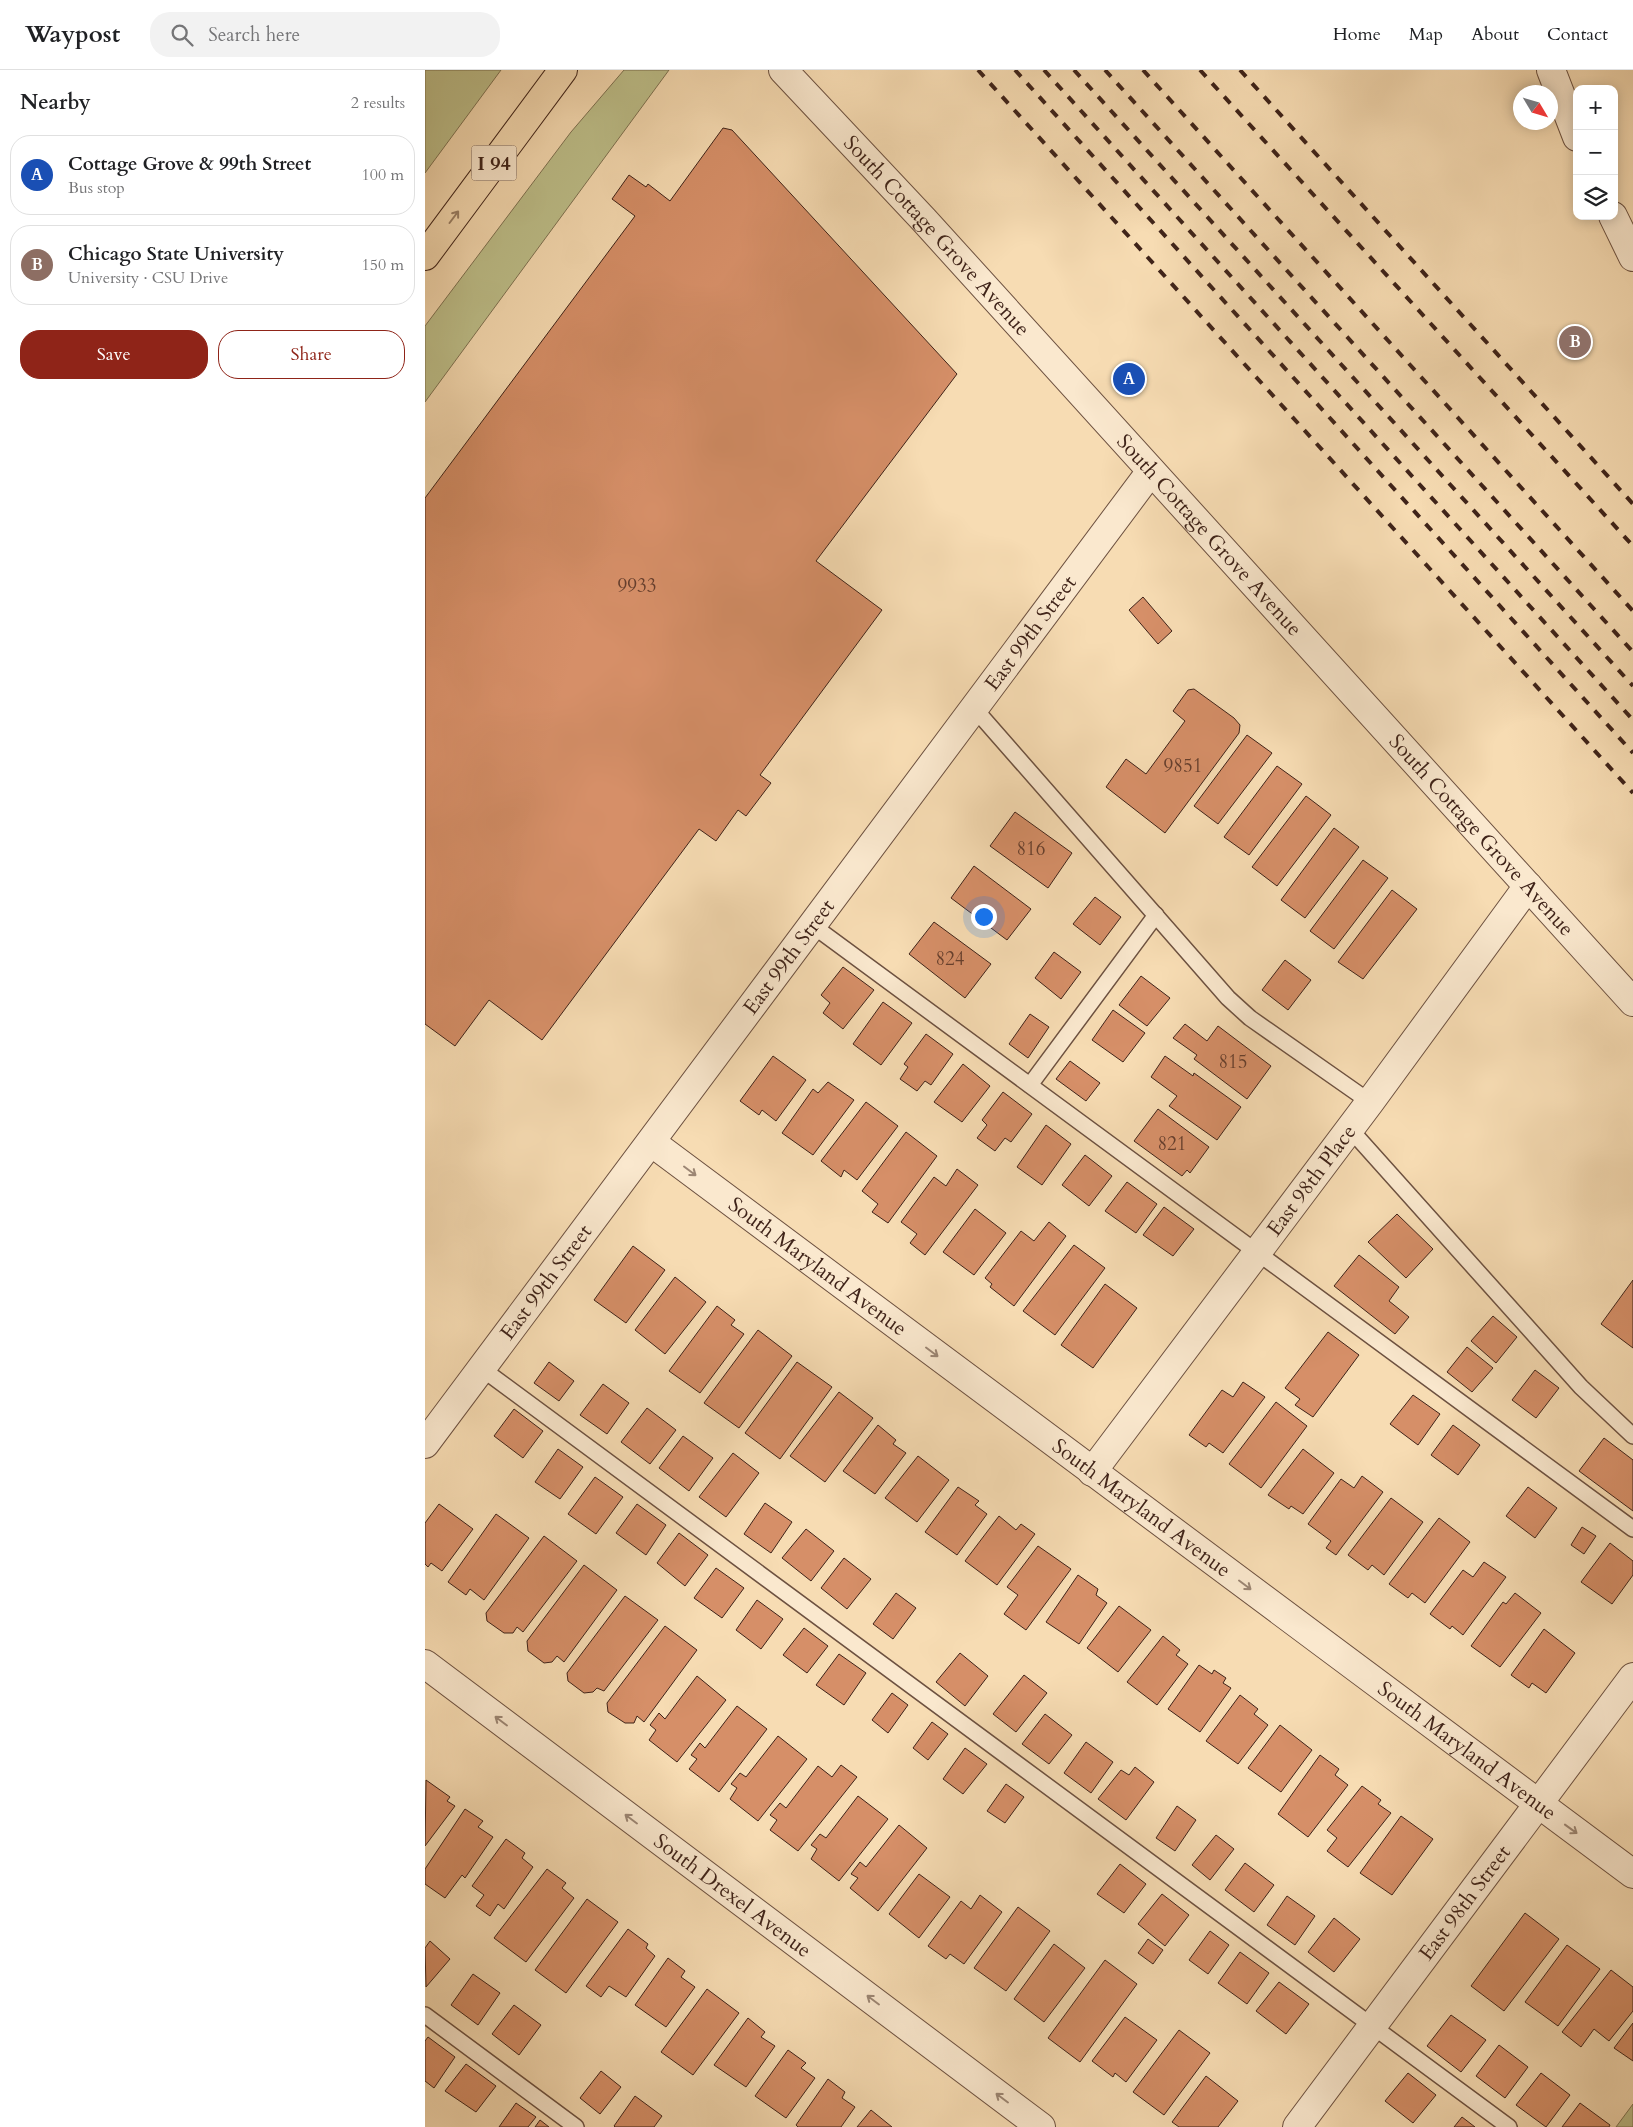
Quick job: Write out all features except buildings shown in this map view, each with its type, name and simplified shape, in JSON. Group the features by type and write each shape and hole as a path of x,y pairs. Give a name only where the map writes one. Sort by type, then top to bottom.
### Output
{"highway":[{"name":"I 94","path":"425,256 563,70"}],"street":[{"name":"South Cottage Grove Avenue","path":"783,70 931,228 1633,1002"},
{"path":"1551,70 1574,130"},
{"path":"1615,220 1633,257"},
{"name":"East 99th Street","path":"425,1444 1151,471"},
{"name":"East 98th Place","path":"1092,1472 1350,1129 1528,886"},
{"name":"South Maryland Avenue","path":"651,1142 1633,1874"},
{"name":"South Drexel Avenue","path":"425,1664 1041,2127"},
{"name":"East 98th Street","path":"1297,2127 1633,1677"}],"lane":[{"path":"974,708 1228,998 1250,1018 1370,1102"},
{"path":"1030,1085 1156,915"},
{"path":"812,925 1633,1529"},
{"path":"1350,1129 1581,1387 1633,1436"},
{"path":"481,1368 1509,2127"},
{"path":"425,2016 576,2127"}],"green space":[{"path":"425,70 501,70 425,173"},
{"path":"624,70 669,70 425,402 425,326 571,132"},
{"path":"1633,2104 1633,2127 1616,2127"}],"railway":[{"path":"978,70 1633,793"},
{"path":"1015,70 1633,753"},
{"path":"1044,70 1633,720"},
{"path":"1074,70 1633,686"},
{"path":"1105,70 1633,652"},
{"path":"1143,70 1633,611"},
{"path":"1200,70 1633,546"},
{"path":"1240,70 1633,504"}],"place":[{"name":"Chicago State University","path":"1575,342"},
{"name":"Cottage Grove & 99th Street","path":"1129,379"}]}
